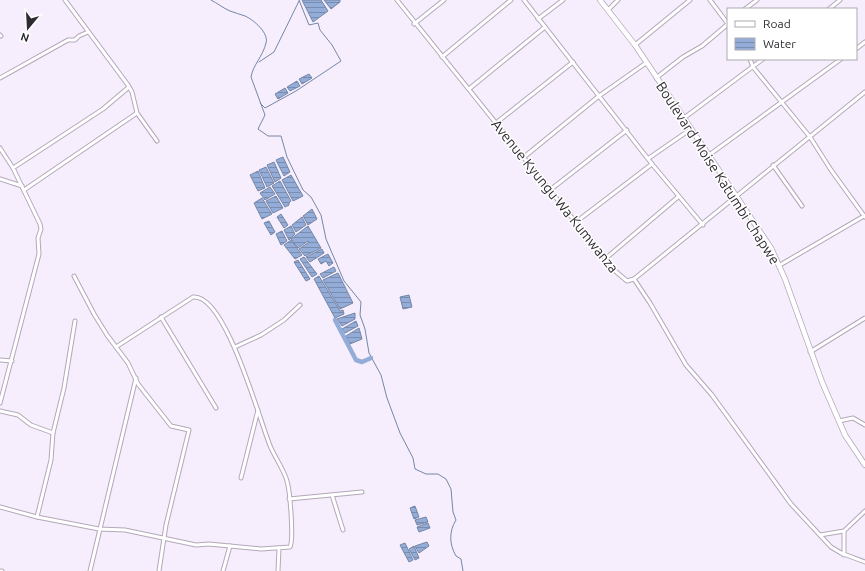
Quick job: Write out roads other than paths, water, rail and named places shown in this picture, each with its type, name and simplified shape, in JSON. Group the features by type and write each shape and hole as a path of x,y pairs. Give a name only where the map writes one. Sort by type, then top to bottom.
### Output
{"street":[{"path":"65,0 130,87 137,113 157,141"},
{"name":"Avenue Kyungu Wa Kumwanza","path":"397,0 414,24 469,89 614,270 625,280 634,279 703,225 773,165 865,92"},
{"path":"414,24 444,0"},
{"path":"442,57 511,0"},
{"path":"524,0 627,130 652,164 703,225"},
{"path":"538,19 563,0"},
{"name":"Boulevard Moise Katumbi Chapwe","path":"600,0 635,45 737,197 780,265 810,352 839,422 845,435 865,465"},
{"path":"607,10 618,0"},
{"path":"635,45 690,0"},
{"path":"710,0 727,23"},
{"path":"746,8 757,0"},
{"path":"830,8 840,0"},
{"path":"656,78 683,57 702,46 727,25"},
{"path":"469,89 546,27"},
{"path":"0,78 68,40 75,40 79,36 88,32"},
{"path":"857,48 865,42"},
{"path":"750,60 753,67 810,137 831,170 865,216 780,265"},
{"path":"684,118 762,60"},
{"path":"709,155 840,60"},
{"path":"496,123 573,62"},
{"path":"524,157 599,96 646,63"},
{"path":"13,168 103,109 130,87"},
{"path":"24,190 137,113"},
{"path":"648,158 691,129"},
{"path":"550,190 627,130"},
{"path":"0,148 13,168 41,229 38,238 39,254 0,403"},
{"path":"576,222 652,164"},
{"path":"773,165 802,206"},
{"path":"0,178 22,186"},
{"path":"605,258 678,196"},
{"path":"74,276 94,314 128,363 136,378 171,426 189,430 164,538 160,571"},
{"path":"634,279 650,303 686,365 712,395 792,504 831,547 844,555 865,562"},
{"path":"0,507 37,517 99,529 125,530 196,545 261,549 290,547 293,535 287,479 271,449 235,347 220,319 209,304 200,297 194,296 116,347"},
{"path":"235,347 261,335 284,320 300,305"},
{"path":"161,317 216,408"},
{"path":"810,352 865,318"},
{"path":"37,517 51,460 53,433 65,382 75,321"},
{"path":"0,360 12,360"},
{"path":"90,571 136,378"},
{"path":"241,478 258,409"},
{"path":"0,411 18,415 31,425 53,433"},
{"path":"839,422 853,418 865,425"},
{"path":"289,500 362,492"},
{"path":"332,495 342,530"},
{"path":"820,535 844,531 865,510"},
{"path":"844,531 844,555"},
{"path":"223,571 230,546"},
{"path":"278,571 279,548"}],"water":[{"path":"302,0 321,0 328,11 313,22"},
{"path":"324,0 340,0 340,2 331,9"},
{"path":"309,74 312,78 302,84 299,79"},
{"path":"297,81 300,86 290,91 287,87"},
{"path":"285,88 288,93 278,99 275,94"},
{"path":"283,157 290,172 284,176 276,160"},
{"path":"274,162 281,178 275,182 267,165"},
{"path":"266,167 274,183 267,187 259,170"},
{"path":"258,171 265,188 258,191 250,175"},
{"path":"291,175 303,196 293,201 282,180"},
{"path":"280,181 291,201 289,205 285,207 272,186"},
{"path":"270,187 275,194 265,200 260,193"},
{"path":"276,196 283,208 273,213 266,201"},
{"path":"262,198 272,214 262,219 254,203"},
{"path":"312,209 317,219 308,225 303,216"},
{"path":"281,214 288,225 284,228 277,217"},
{"path":"302,217 306,225 296,232 292,225"},
{"path":"269,221 275,232 271,235 264,223"},
{"path":"291,226 295,234 289,240 284,230"},
{"path":"308,226 321,248 305,256 299,249 309,242 308,241 298,248 291,239"},
{"path":"282,231 287,241 281,245 276,234"},
{"path":"291,240 302,255 295,259 284,245"},
{"path":"322,249 324,253 310,262 306,257"},
{"path":"328,254 333,263 329,266 326,261 321,264 318,259"},
{"path":"304,257 317,274 312,277 300,259"},
{"path":"298,260 310,279 306,281 294,262"},
{"path":"334,267 336,271 323,278 320,274"},
{"path":"338,273 353,303 340,309 323,280"},
{"path":"319,276 340,311 343,310 344,314 335,318 314,279"},
{"path":"409,295 412,307 403,309 400,297"},
{"path":"355,313 355,319 342,326 337,319"},
{"path":"356,321 358,326 345,333 342,329"},
{"path":"359,328 362,339 350,344 346,336"},
{"path":"415,506 419,517 414,519 410,508"},
{"path":"426,517 428,522 417,525 415,520"},
{"path":"428,523 430,528 419,532 417,527"},
{"path":"427,542 429,546 419,553 415,546"},
{"path":"405,543 413,560 409,562 400,545"},
{"path":"414,546 419,558 415,560 409,549"}],"waterway":[{"path":"211,0 227,10 249,18 260,27 265,35 265,48 254,68 251,77 265,115 258,129 268,136 281,136 287,157 303,190 311,197 321,215 326,239 344,281 361,302 360,315 365,329 369,353 381,375 387,398 400,433 413,458 415,469 426,474 438,474 446,479 451,489 453,512 456,520 451,533 451,542 456,556 461,559 463,571"},
{"path":"260,103 265,108 296,91 341,61 332,45 320,30 318,23 309,25 299,0"},
{"path":"259,62 274,52 299,1"},
{"path":"335,320 356,360 362,362 371,358"}]}
